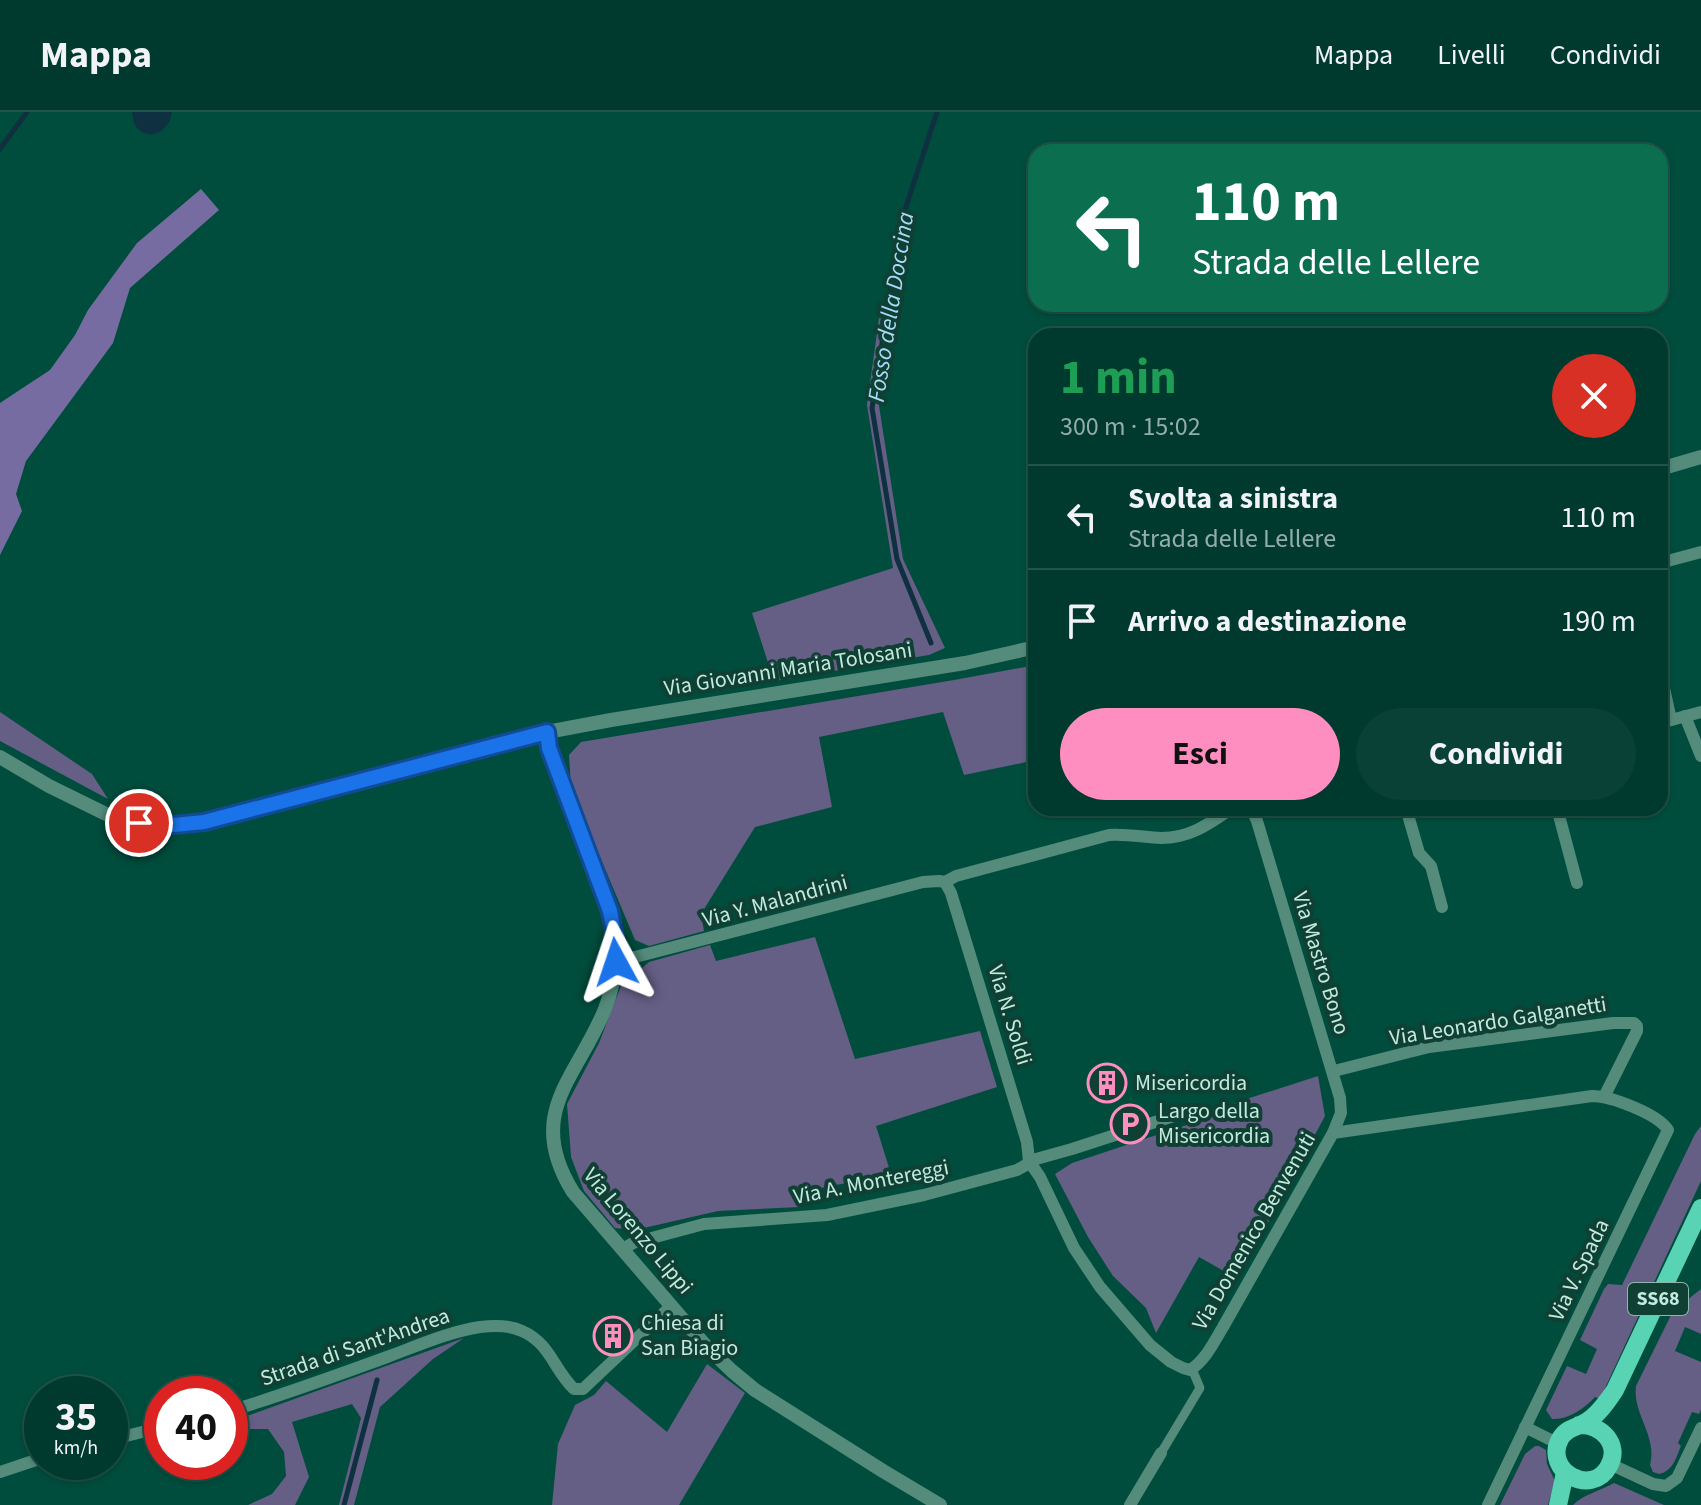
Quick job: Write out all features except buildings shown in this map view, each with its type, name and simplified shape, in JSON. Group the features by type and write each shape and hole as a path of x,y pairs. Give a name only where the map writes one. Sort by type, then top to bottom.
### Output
{"main road":[{"name":"SS68","path":"1610,1464 1612,1448 1604,1433 1615,1390 1701,1208"},
{"name":"SS68","path":"1559,1440 1567,1430 1596,1414 1615,1390"},
{"path":"1579,1425 1593,1426 1604,1433"},
{"path":"1559,1440 1557,1457 1565,1473 1587,1481"},
{"path":"1565,1505 1587,1481 1600,1476 1610,1464"},
{"path":"1558,1505 1565,1473"}],"street":[{"path":"1668,467 1699,458"},
{"path":"1668,561 1701,552"},
{"name":"Via Giovanni Maria Tolosani","path":"0,757 95,809 139,823 174,825 204,822 547,732 965,663 1028,649"},
{"path":"1668,720 1701,712"},
{"path":"1685,716 1701,756"},
{"name":"Via Lorenzo Lippi","path":"547,732 549,748 610,911 616,962 606,1007 560,1096 553,1139 557,1161 573,1192 705,1345 732,1371 755,1390 940,1505"},
{"path":"945,882 956,876 1109,835 1164,838 1189,834 1221,816"},
{"name":"Via Mastro Bono","path":"1255,816 1334,1071 1342,1109 1333,1133"},
{"path":"1408,816 1419,853 1431,866 1442,907"},
{"path":"1559,816 1577,883"},
{"name":"Via Y. Malandrini","path":"616,962 923,882 945,882"},
{"name":"Via N. Soldi","path":"945,882 950,888 1007,1072 1029,1148 1029,1161"},
{"name":"Via Leonardo Galganetti","path":"1334,1071 1441,1045 1634,1023 1637,1026 1635,1035 1604,1097"},
{"name":"Via Domenico Benvenuti","path":"1192,1369 1223,1327 1333,1133 1584,1097 1604,1097 1659,1120 1668,1130"},
{"path":"1130,1505 1200,1388 1192,1369 1179,1367 1159,1353 1100,1287 1074,1248 1040,1177 1029,1161 1189,1111"},
{"name":"Via V. Spada","path":"1488,1505 1668,1130"},
{"name":"Via A. Montereggi","path":"623,1249 633,1243 713,1222 817,1216 878,1205 1017,1170 1029,1161"},
{"name":"Strada di Sant'Andrea","path":"248,1405 452,1333 482,1326 507,1325 526,1332 544,1345 562,1378 574,1389 583,1389 671,1306"},
{"path":"1525,1427 1551,1440 1559,1440"},
{"path":"1610,1464 1653,1484 1666,1486 1677,1478 1701,1428"},
{"path":"0,1472 24,1464"}],"shaded area":[{"path":"201,189 219,210 130,288 113,343 26,461 16,494 22,511 0,555 0,403 50,370 88,310 137,243"},
{"path":"879,318 894,322 879,406 903,559 945,648 929,655 774,681 752,613 893,568 867,405"},
{"path":"1028,666 1028,762 964,775 943,712 819,737 832,807 755,827 701,914 704,931 649,946 635,940 571,788 569,755 581,742"},
{"path":"0,712 92,774 108,799 0,741"},
{"path":"815,937 855,1059 980,1031 997,1087 876,1126 891,1174 801,1192 800,1207 718,1211 635,1230 615,1228 584,1191 571,1157 567,1104 599,1043 621,986 649,962 710,945 716,961"},
{"path":"1318,1076 1325,1116 1238,1279 1199,1257 1156,1333 1146,1308 1113,1276 1088,1237 1055,1174 1072,1163 1196,1122 1194,1116"},
{"path":"1701,1126 1701,1181 1600,1399 1595,1397 1575,1413 1552,1419 1546,1410 1567,1366 1586,1374 1597,1349 1580,1340 1604,1289 1608,1284 1622,1285"},
{"path":"1701,1289 1701,1334 1685,1327 1675,1351 1701,1362 1701,1410 1699,1414 1692,1412 1678,1443 1681,1446 1676,1459 1668,1470 1659,1474 1653,1472 1650,1465 1651,1445 1638,1406 1636,1386 1673,1311"},
{"path":"464,1338 433,1359 380,1407 354,1505 339,1505 361,1418 352,1404 292,1422 309,1477 295,1505 248,1505 272,1494 286,1476 284,1452 268,1429 248,1429 248,1416"},
{"path":"707,1364 745,1393 679,1505 552,1505 558,1444 575,1405 594,1395 606,1381 667,1432"},
{"path":"1535,1446 1546,1450 1547,1464 1555,1481 1548,1505 1500,1505 1525,1454"},
{"path":"1614,1483 1664,1505 1573,1505"}],"water":[{"path":"132,112 172,112 163,129 158,133 146,134 135,125"}],"waterway":[{"name":"Fosso della Doccina","path":"0,149 27,112"},
{"name":"Fosso della Doccina","path":"931,643 897,559 872,408 901,222 937,112"},
{"path":"344,1505 377,1380"}],"place":[{"name":"Misericordia","path":"1107,1083"},
{"name":"Largo della Misericordia","path":"1130,1124"},
{"name":"Chiesa di San Biagio","path":"613,1336"}],"route":[{"path":"139,823 174,825 236,815 547,732 549,748 610,911 616,962"}]}
